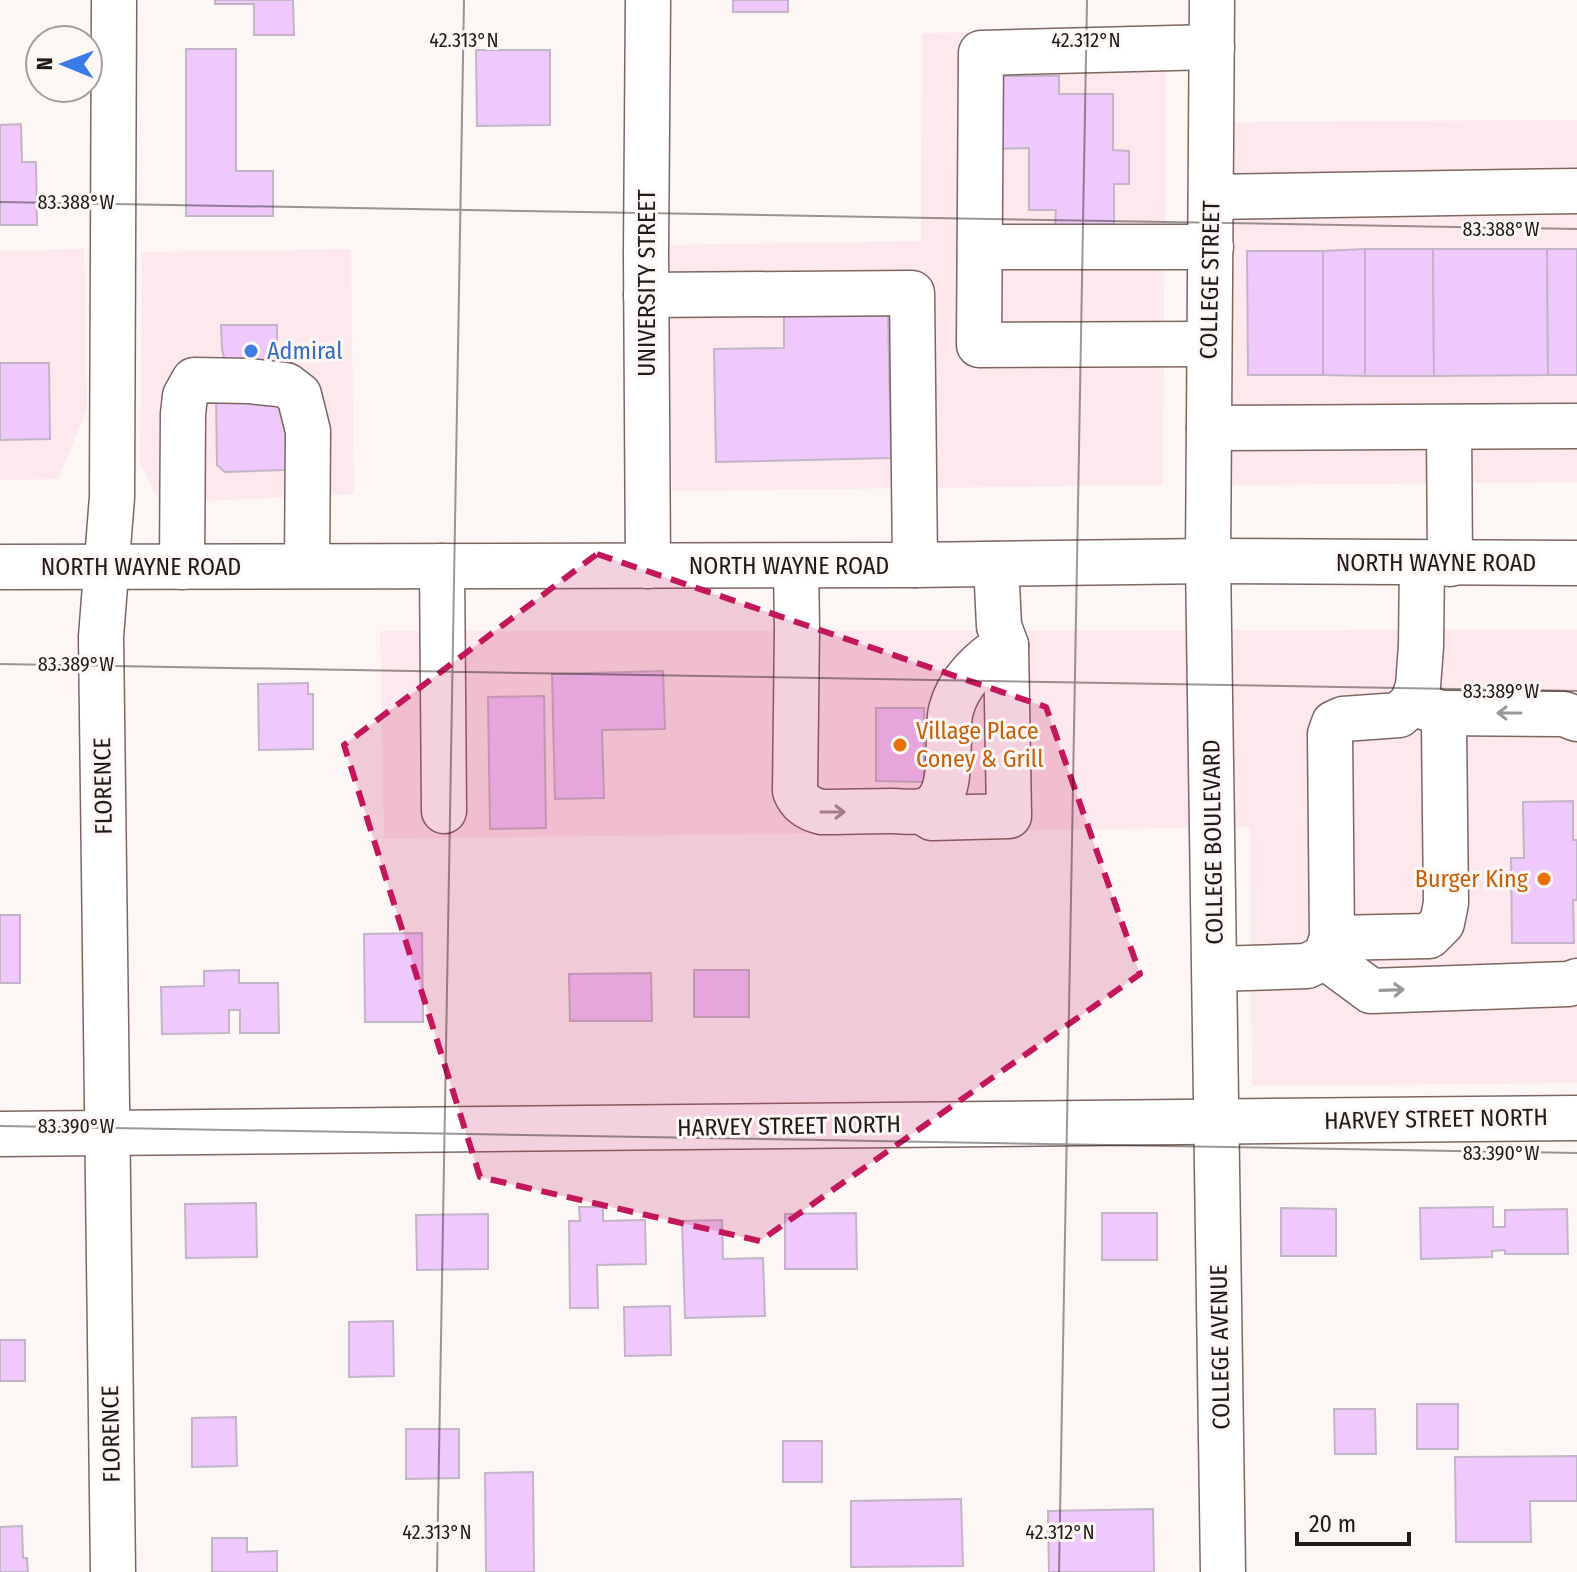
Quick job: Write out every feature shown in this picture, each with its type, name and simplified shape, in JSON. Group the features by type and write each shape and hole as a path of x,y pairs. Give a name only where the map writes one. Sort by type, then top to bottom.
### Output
{"street":[{"name":"FLORENCE","path":"113,1572 101,637 112,497 114,0"},
{"name":"UNIVERSITY STREET","path":"648,0 648,566"},
{"name":"COLLEGE STREET","path":"1208,561 1212,0"},
{"path":"1208,344 979,345 981,53 1212,47"},
{"path":"1211,197 1577,191"},
{"path":"980,247 1211,247"},
{"path":"646,295 912,293 915,565"},
{"path":"182,567 185,396 194,380 286,385 299,395 308,431 307,566"},
{"path":"1209,428 1577,426"},
{"path":"1215,969 1307,966 1328,948 1429,936 1442,923 1446,903 1444,726 1427,708 1418,686 1421,646 1436,563 1449,427"},
{"path":"112,437 183,436"},
{"name":"NORTH WAYNE ROAD","path":"0,567 796,566 1208,561 1577,563"},
{"name":"COLLEGE BOULEVARD","path":"1208,561 1217,1122"},
{"path":"922,811 932,818 1009,816 1006,645 999,626 996,564"},
{"path":"442,566 444,811"},
{"path":"796,566 795,791 811,810 922,811 929,808 942,794 948,774 950,712 954,701 981,661 1006,645"},
{"path":"1577,719 1564,714 1427,708 1399,715 1343,719 1334,723 1330,734 1328,948 1371,991 1569,984 1577,981"},
{"name":"HARVEY STREET NORTH","path":"0,1134 1577,1118"},
{"name":"COLLEGE AVENUE","path":"1217,1122 1223,1572"}],"highlighted area":[{"path":"597,554 1046,707 1140,974 760,1241 480,1177 344,745"}],"shaded area":[{"path":"1166,30 1163,485 672,491 669,245 921,241 922,33"},
{"path":"1577,120 1577,482 1231,485 1231,122"},
{"path":"84,249 87,409 58,479 0,480 0,251"},
{"path":"351,249 354,494 160,503 140,462 142,252"},
{"path":"1577,630 1577,1083 1252,1086 1250,827 384,839 380,631"}],"building":[{"path":"215,0 293,0 294,35 254,35 254,4 215,4"},
{"path":"733,0 788,0 788,12 733,12"},
{"path":"186,49 236,49 236,171 273,171 273,216 186,216"},
{"path":"476,50 550,50 550,125 477,126"},
{"path":"996,76 1059,76 1059,94 1113,94 1113,150 1129,151 1129,184 1114,184 1114,224 1055,225 1056,210 1029,210 1029,148 996,149"},
{"path":"21,124 22,162 36,162 37,225 0,225 0,125"},
{"path":"1365,249 1433,249 1434,376 1365,376"},
{"path":"1365,249 1365,376 1323,375 1323,251"},
{"path":"1433,249 1547,249 1548,375 1434,376"},
{"path":"1547,249 1577,249 1577,375 1548,375"},
{"path":"1247,251 1323,251 1323,375 1248,375"},
{"path":"888,314 891,458 716,462 714,349 784,348 784,316"},
{"path":"221,325 277,325 277,370 227,370"},
{"path":"0,363 49,363 50,439 0,440"},
{"path":"290,395 292,463 284,470 225,472 217,465 216,397"},
{"path":"663,671 665,729 602,730 604,798 555,799 552,674"},
{"path":"308,683 308,694 313,694 313,749 259,750 258,684"},
{"path":"544,696 546,828 490,829 488,697"},
{"name":"Village Place Coney & Grill","path":"876,708 924,708 924,782 876,781"},
{"name":"Burger King","path":"1573,801 1573,840 1577,840 1574,943 1512,943 1511,858 1524,858 1523,802"},
{"path":"0,915 20,915 20,983 0,983"},
{"path":"422,933 423,1022 365,1022 364,934"},
{"path":"239,970 239,983 278,983 279,1033 240,1033 240,1010 229,1010 229,1033 162,1034 161,987 204,986 204,971"},
{"path":"694,970 749,970 749,1017 694,1017"},
{"path":"651,973 652,1021 570,1021 569,974"},
{"path":"256,1203 257,1257 186,1258 185,1204"},
{"path":"579,1207 603,1207 603,1221 645,1220 646,1264 597,1265 598,1308 570,1308 569,1221 580,1221"},
{"path":"1493,1207 1493,1227 1505,1227 1505,1210 1567,1209 1568,1254 1505,1254 1505,1250 1492,1251 1492,1257 1421,1259 1420,1208"},
{"path":"1281,1208 1336,1209 1336,1256 1281,1256"},
{"path":"856,1213 857,1269 785,1269 785,1214"},
{"path":"1102,1213 1157,1213 1157,1260 1102,1260"},
{"path":"488,1214 488,1269 417,1270 416,1215"},
{"path":"722,1220 723,1259 763,1258 765,1316 685,1318 682,1221"},
{"path":"670,1306 671,1355 625,1356 624,1307"},
{"path":"393,1321 394,1376 349,1377 349,1322"},
{"path":"0,1340 25,1340 25,1381 0,1381"},
{"path":"1417,1404 1458,1404 1458,1449 1417,1449"},
{"path":"1334,1409 1375,1409 1376,1454 1335,1454"},
{"path":"236,1417 237,1466 192,1467 192,1418"},
{"path":"406,1429 459,1429 459,1478 406,1479"},
{"path":"783,1441 822,1441 822,1482 783,1482"},
{"path":"1577,1456 1577,1501 1530,1501 1531,1542 1456,1542 1455,1457"},
{"path":"533,1472 534,1572 486,1572 485,1473"},
{"path":"961,1499 963,1566 851,1567 851,1501"},
{"path":"1153,1509 1154,1572 1049,1572 1048,1511"},
{"path":"22,1526 23,1558 27,1558 28,1572 0,1572 0,1527"},
{"path":"212,1538 247,1538 247,1552 277,1551 277,1572 212,1572"}],"place":[{"name":"Admiral","path":"251,351"},
{"name":"Village Place Coney & Grill","path":"900,745"},
{"name":"Burger King","path":"1544,879"}]}
